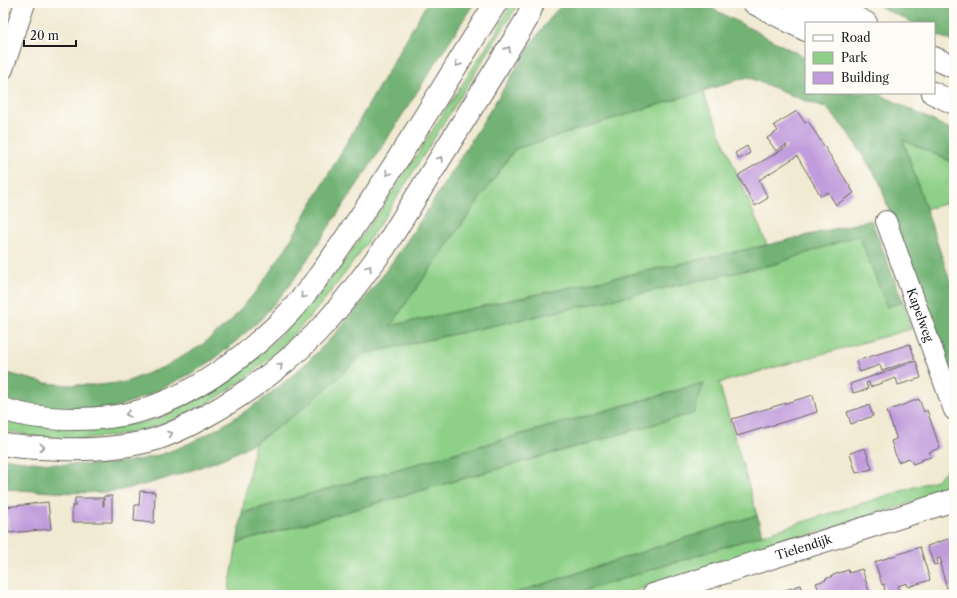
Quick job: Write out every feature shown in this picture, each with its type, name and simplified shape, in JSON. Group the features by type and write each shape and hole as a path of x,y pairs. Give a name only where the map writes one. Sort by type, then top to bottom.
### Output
{"main road":[{"path":"3,444 87,450 120,446 156,439 183,428 219,409 249,390 276,370 326,322 385,247 530,11 545,3"},
{"path":"754,3 805,29"},
{"path":"796,3 838,22"},
{"path":"828,3 864,22"},
{"path":"3,409 11,412 40,417 65,419 96,419 140,411 167,402 202,383 253,346 278,324 296,305 327,265 374,196 495,4"},
{"path":"935,58 954,67"},
{"path":"935,94 954,104"},
{"name":"Tielendijk","path":"653,595 954,500"}],"street":[{"path":"3,69 25,3"},
{"name":"Kapelweg","path":"886,221 954,410"}],"green space":[{"path":"427,3 474,3 369,167 290,285 260,320 213,360 192,373 149,395 114,408 90,410 32,406 3,399 3,372 46,383 69,385 99,385 126,382 166,366 199,347 229,323 258,289 286,248"},
{"path":"511,3 519,3 413,172 353,262 319,306 281,347 240,382 194,410 144,430 89,438 65,439 37,437 3,430 3,418 90,428 141,423 163,416 190,403 240,373 286,330 314,301 343,263 396,187 498,29"},
{"path":"564,3 702,3 805,57 805,94 879,94 954,131 954,163 903,140 954,293 954,395 879,181 850,135 827,108 803,100 748,77 515,149 390,326 767,245 871,220 903,302 887,307 859,235 775,264 363,354 312,401 270,433 217,461 154,482 123,490 88,493 3,489 3,458 41,463 81,465 121,462 159,455 176,449 225,424 262,400 295,373 326,344 380,279 429,208 533,41 555,12"},
{"path":"873,3 948,3 954,6 954,43 935,34 935,22 911,22"},
{"path":"702,90 767,245 390,326 515,149"},
{"path":"903,140 954,163 954,201 926,209"},
{"path":"859,235 887,307 903,302 911,329 719,383 757,515 509,595 228,595 237,543 694,413 703,383 242,513 255,443 311,401 363,354 775,264"},
{"path":"704,383 694,413 237,543 242,513"},
{"path":"954,457 954,486 943,493 621,595 571,595 936,480 949,467"},
{"path":"757,515 762,535 571,595 509,595"}],"building":[{"path":"797,111 805,123 808,121 854,193 836,205 828,192 821,196 797,156 759,180 768,198 755,206 738,176 787,147 786,145 776,151 767,138 778,131 774,125"},
{"path":"747,146 750,153 739,159 735,153"},
{"path":"910,344 915,359 882,371 880,365 860,372 856,361"},
{"path":"916,361 921,378 898,385 896,378 870,387 869,382 866,383 868,389 853,393 850,384"},
{"path":"813,395 817,412 737,436 732,419"},
{"path":"919,399 924,412 927,410 940,448 929,452 931,457 913,464 909,458 898,462 891,441 896,439 896,437 887,411"},
{"path":"869,405 873,416 851,424 847,412"},
{"path":"865,448 872,469 856,473 850,453"},
{"path":"140,491 155,492 154,523 134,521 135,505 139,505"},
{"path":"104,496 112,496 112,522 72,522 72,506 75,506 75,498 103,498 104,506"},
{"path":"48,502 51,529 9,533 6,507"},
{"path":"954,537 954,586 947,588 940,564 942,564 940,558 937,559 938,564 934,565 927,546"},
{"path":"920,547 930,580 908,587 907,583 898,586 901,595 885,595 884,584 882,585 875,562"},
{"path":"862,569 870,594 869,595 814,595 820,593 816,583 848,570 849,573"},
{"path":"801,585 804,595 770,595"}]}
